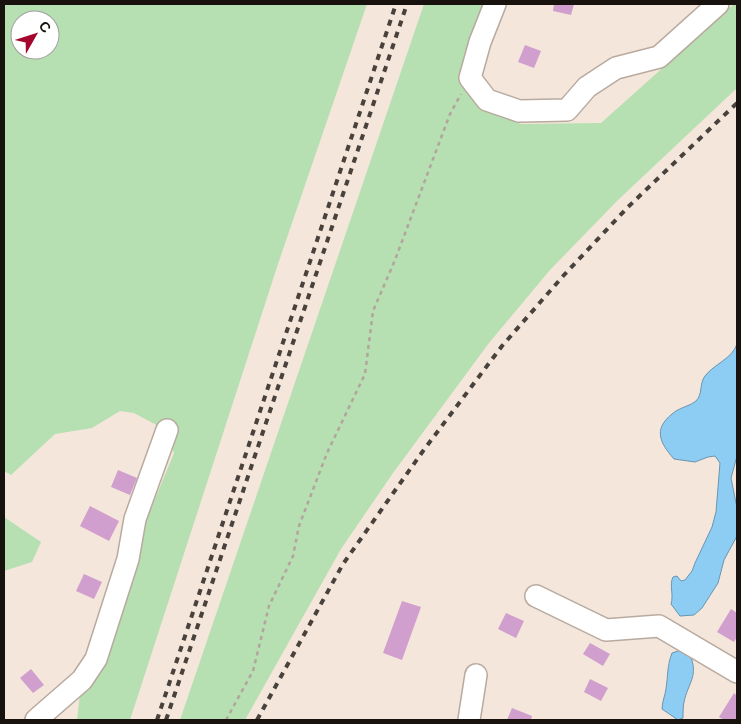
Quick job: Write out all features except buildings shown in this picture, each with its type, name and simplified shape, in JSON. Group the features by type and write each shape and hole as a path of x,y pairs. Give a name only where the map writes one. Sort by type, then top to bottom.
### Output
{"street":[{"path":"495,4 480,42 470,78 487,100 519,111 566,110 587,87 616,68 659,57 718,4"},
{"path":"36,720 82,680 96,659 128,559 135,519 168,430"},
{"path":"536,596 606,630 659,626 737,672"},
{"path":"469,720 476,675"}],"path":[{"path":"226,720 253,671 269,606 293,556 299,526 327,453 365,374 373,310 395,260 450,114 470,78"}],"green space":[{"path":"4,4 367,4 278,264 130,720 77,720 82,676 174,453 162,428 134,413 120,411 92,428 55,434 11,475 4,471"},
{"path":"424,4 483,4 458,78 491,112 521,124 601,123 734,4 737,4 737,88 618,200 550,270 489,343 393,473 341,549 245,720 180,720"},
{"path":"4,517 41,542 32,562 4,571"}],"water":[{"path":"737,344 737,456 731,478 737,508 737,536 724,560 718,583 702,608 694,615 680,616 671,604 672,580 673,577 677,576 681,581 685,580 692,571 712,527 716,512 720,463 715,456 695,462 674,459 664,446 660,434 661,428 676,411 696,401 700,395 705,376 731,354"},
{"path":"681,650 690,655 693,674 684,702 683,718 678,720 662,709 662,704 670,658 672,653"}],"railway":[{"path":"157,720 396,4"},
{"path":"166,720 407,4"},
{"path":"257,720 343,564 423,451 502,346 564,275 628,207 737,103"}]}
